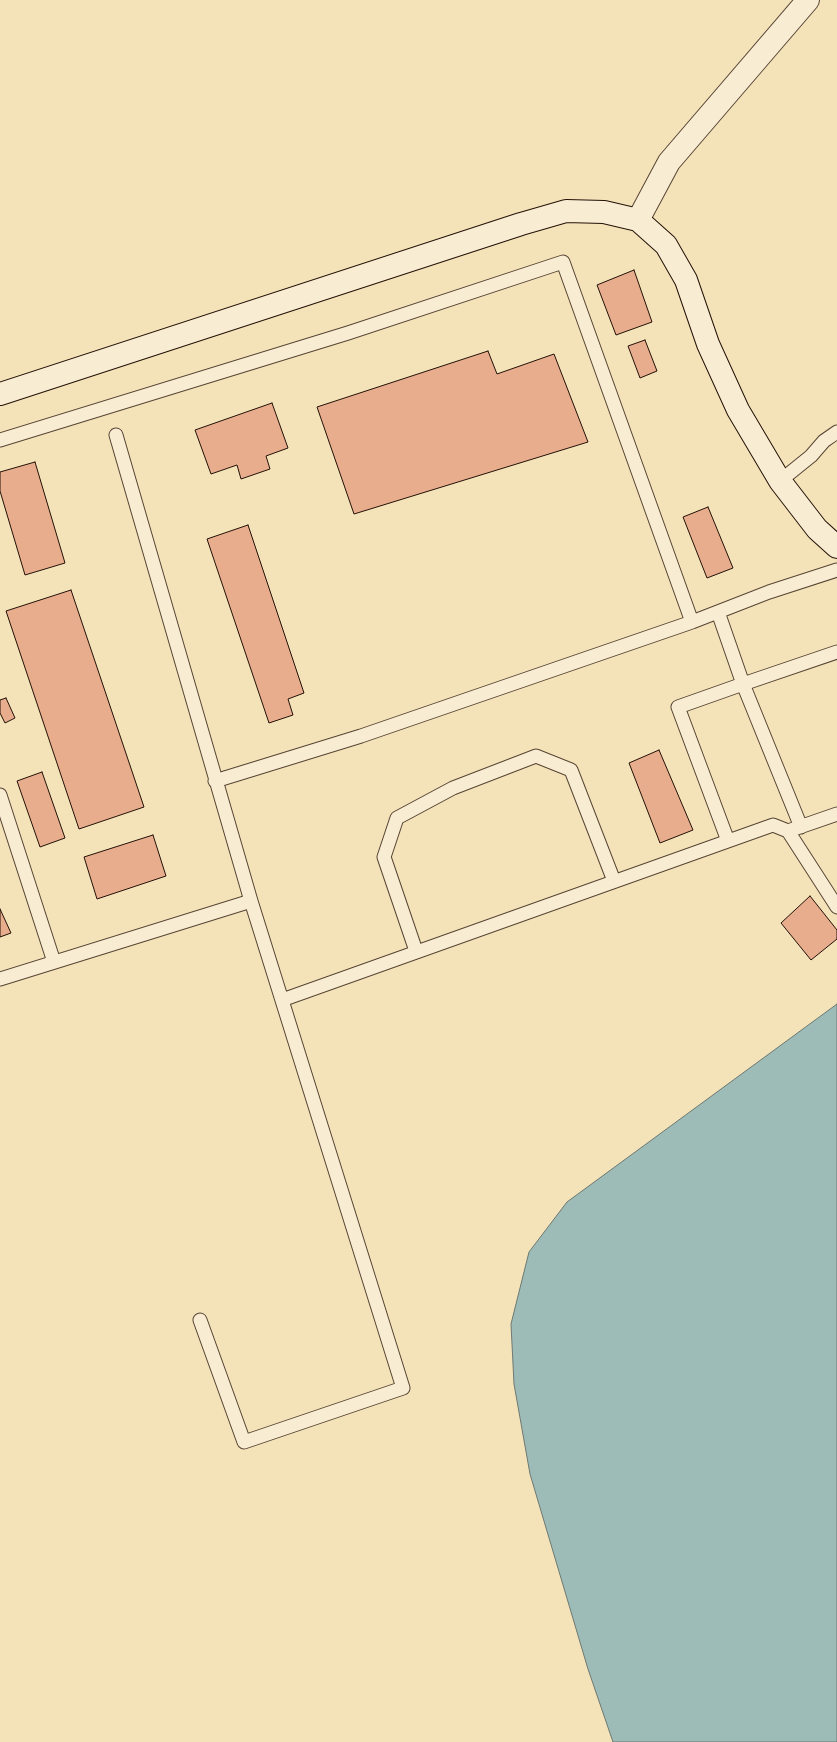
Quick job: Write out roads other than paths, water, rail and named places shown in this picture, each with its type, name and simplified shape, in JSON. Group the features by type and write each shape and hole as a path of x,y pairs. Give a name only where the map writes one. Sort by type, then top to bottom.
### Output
{"street":[{"path":"638,220 669,162 808,0"},
{"path":"0,394 566,210 604,212 638,220 666,245 686,280 708,344 738,410 780,481 817,529 837,547"}],"lane":[{"path":"0,440 348,333 563,262 692,622"},
{"path":"780,481 811,456 824,441 837,432"},
{"path":"116,435 251,901 403,1388 244,1442 200,1320"},
{"path":"215,781 361,736 692,622 769,592 837,570"},
{"path":"718,612 743,684 801,827"},
{"path":"728,841 678,707 837,652"},
{"path":"416,951 384,857 397,818 453,788 536,756 571,770 614,881"},
{"path":"0,795 54,962"},
{"path":"788,831 837,814"},
{"path":"282,1000 773,825 788,831 837,907"},
{"path":"0,979 251,901"}],"water":[{"path":"837,1004 837,1742 613,1742 588,1669 530,1474 514,1384 511,1324 529,1252 567,1202"}]}
